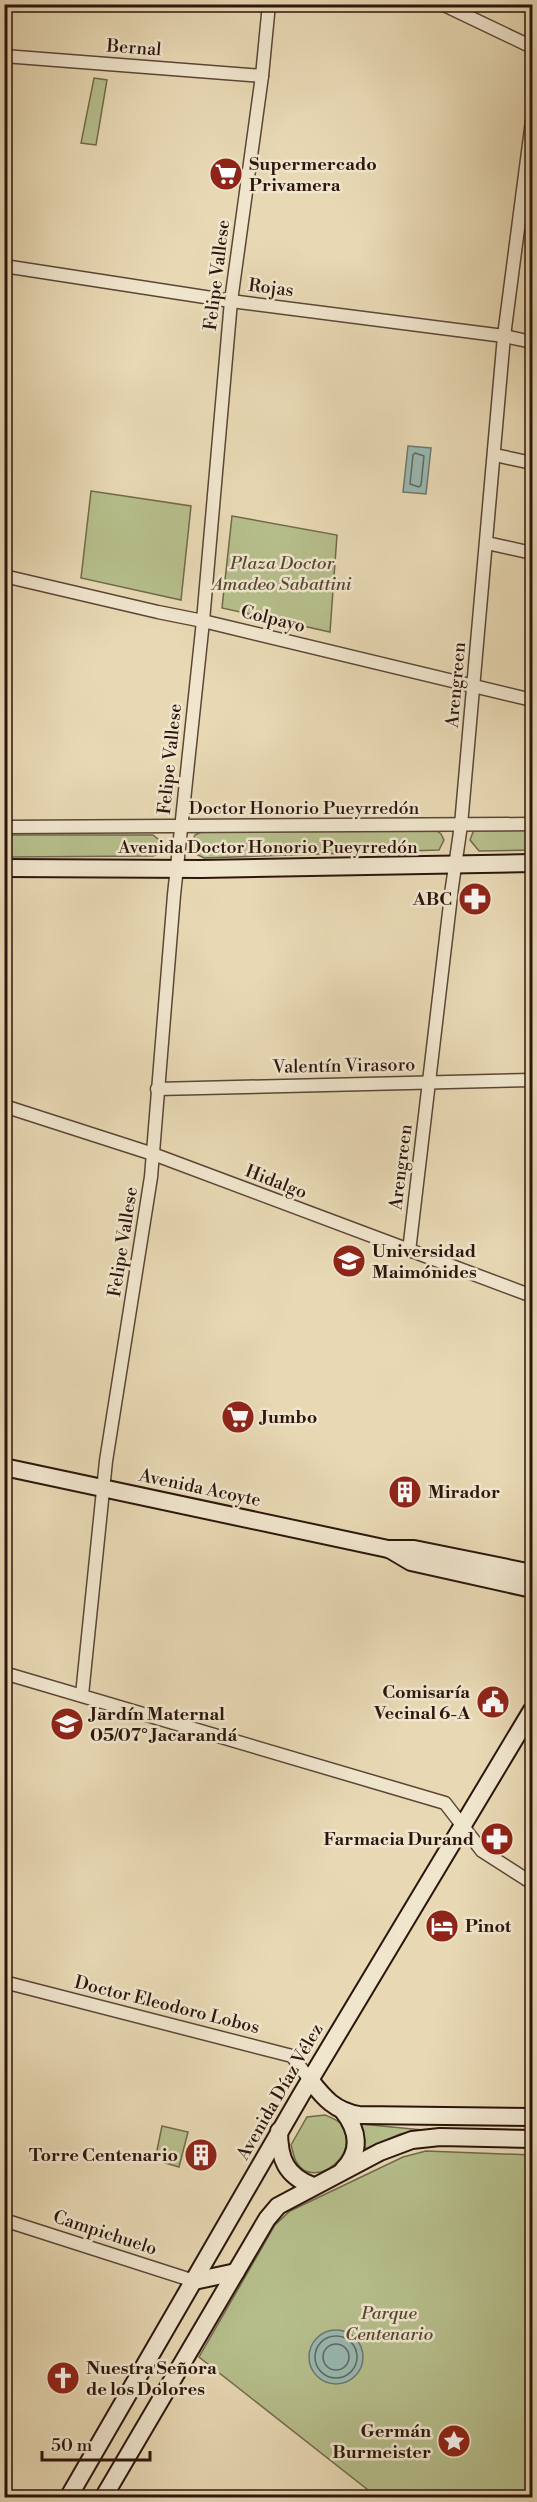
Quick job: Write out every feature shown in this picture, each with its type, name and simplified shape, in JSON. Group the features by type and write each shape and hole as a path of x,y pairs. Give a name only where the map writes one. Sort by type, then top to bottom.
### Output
{"main road":[{"name":"Avenida Doctor Honorio Pueyrredón","path":"4,868 532,863"},
{"name":"Avenida Acoyte","path":"4,1467 388,1549 414,1549 532,1573"},
{"name":"Avenida Acoyte","path":"388,1549 411,1562 532,1589"},
{"name":"Avenida Díaz Vélez","path":"68,2498 279,2131 532,1710"},
{"path":"310,2080 323,2098 343,2111 379,2116 532,2117"},
{"path":"335,2176 350,2162 356,2148 355,2131 343,2111"},
{"path":"279,2131 279,2148 286,2167 293,2176 313,2186"},
{"path":"104,2498 273,2211 313,2186 380,2152 412,2140 440,2137 532,2139"},
{"path":"194,2281 236,2272"}],"street":[{"name":"Felipe Vallese","path":"82,1695 103,1487 153,1154 177,868 203,621 231,301 262,76 268,4"},
{"path":"442,4 532,46"},
{"name":"Bernal","path":"4,56 262,76"},
{"name":"Arengreen","path":"409,1251 461,825 504,336 532,121"},
{"name":"Rojas","path":"4,266 231,301 504,336 532,342"},
{"path":"495,454 532,463"},
{"path":"487,543 532,553"},
{"name":"Colpayo","path":"4,576 532,700"},
{"name":"Doctor Honorio Pueyrredón","path":"4,827 532,824"},
{"name":"Valentín Virasoro","path":"157,1089 532,1080"},
{"name":"Hidalgo","path":"4,1106 153,1154 532,1296"},
{"path":"4,1673 445,1803 482,1851 532,1883"},
{"name":"Doctor Eleodoro Lobos","path":"4,1982 292,2056 310,2080"},
{"name":"Campichuelo","path":"4,2220 194,2281"}],"green space":[{"path":"94,78 107,80 96,145 81,143"},
{"name":"Plaza Doctor Amadeo Sabattini","path":"91,491 191,506 181,600 81,578"},
{"name":"Plaza Doctor Amadeo Sabattini","path":"232,516 337,535 330,632 222,608"},
{"path":"532,827 532,850 479,851 470,840 473,832 478,829"},
{"path":"436,830 444,840 439,850 204,858 196,854 190,846 195,835 203,831"},
{"path":"5,835 153,835 163,843 159,854 153,856 5,857"},
{"path":"325,2115 341,2124 346,2135 346,2146 342,2156 334,2165 324,2171 314,2173 305,2171 296,2161 291,2145 307,2117"},
{"path":"361,2124 423,2130 400,2134 365,2149"},
{"path":"162,2126 188,2132 179,2167 155,2160"},
{"name":"Parque Centenario","path":"426,2151 532,2155 532,2497 365,2497 368,2490 199,2357 275,2225 290,2211 403,2157"}],"water":[{"path":"408,446 431,448 426,494 403,492"},
{"path":"336,2330 346,2332 355,2338 361,2347 363,2357 361,2367 355,2376 346,2382 336,2384 326,2382 317,2376 311,2367 309,2357 311,2347 317,2338 326,2332"}],"place":[{"name":"Supermercado Privamera","path":"226,174"},
{"name":"ABC","path":"475,899"},
{"name":"Universidad Maimónides","path":"349,1261"},
{"name":"Jumbo","path":"238,1417"},
{"name":"Mirador","path":"405,1492"},
{"name":"Comisaría Vecinal 6-A","path":"493,1702"},
{"name":"Jardín Maternal 05/07° Jacarandá","path":"67,1724"},
{"name":"Farmacia Durand","path":"497,1839"},
{"name":"Pinot","path":"442,1926"},
{"name":"Torre Centenario","path":"201,2155"},
{"name":"Nuestra Señora de los Dolores","path":"63,2378"},
{"name":"Germán Burmeister","path":"454,2441"}]}
